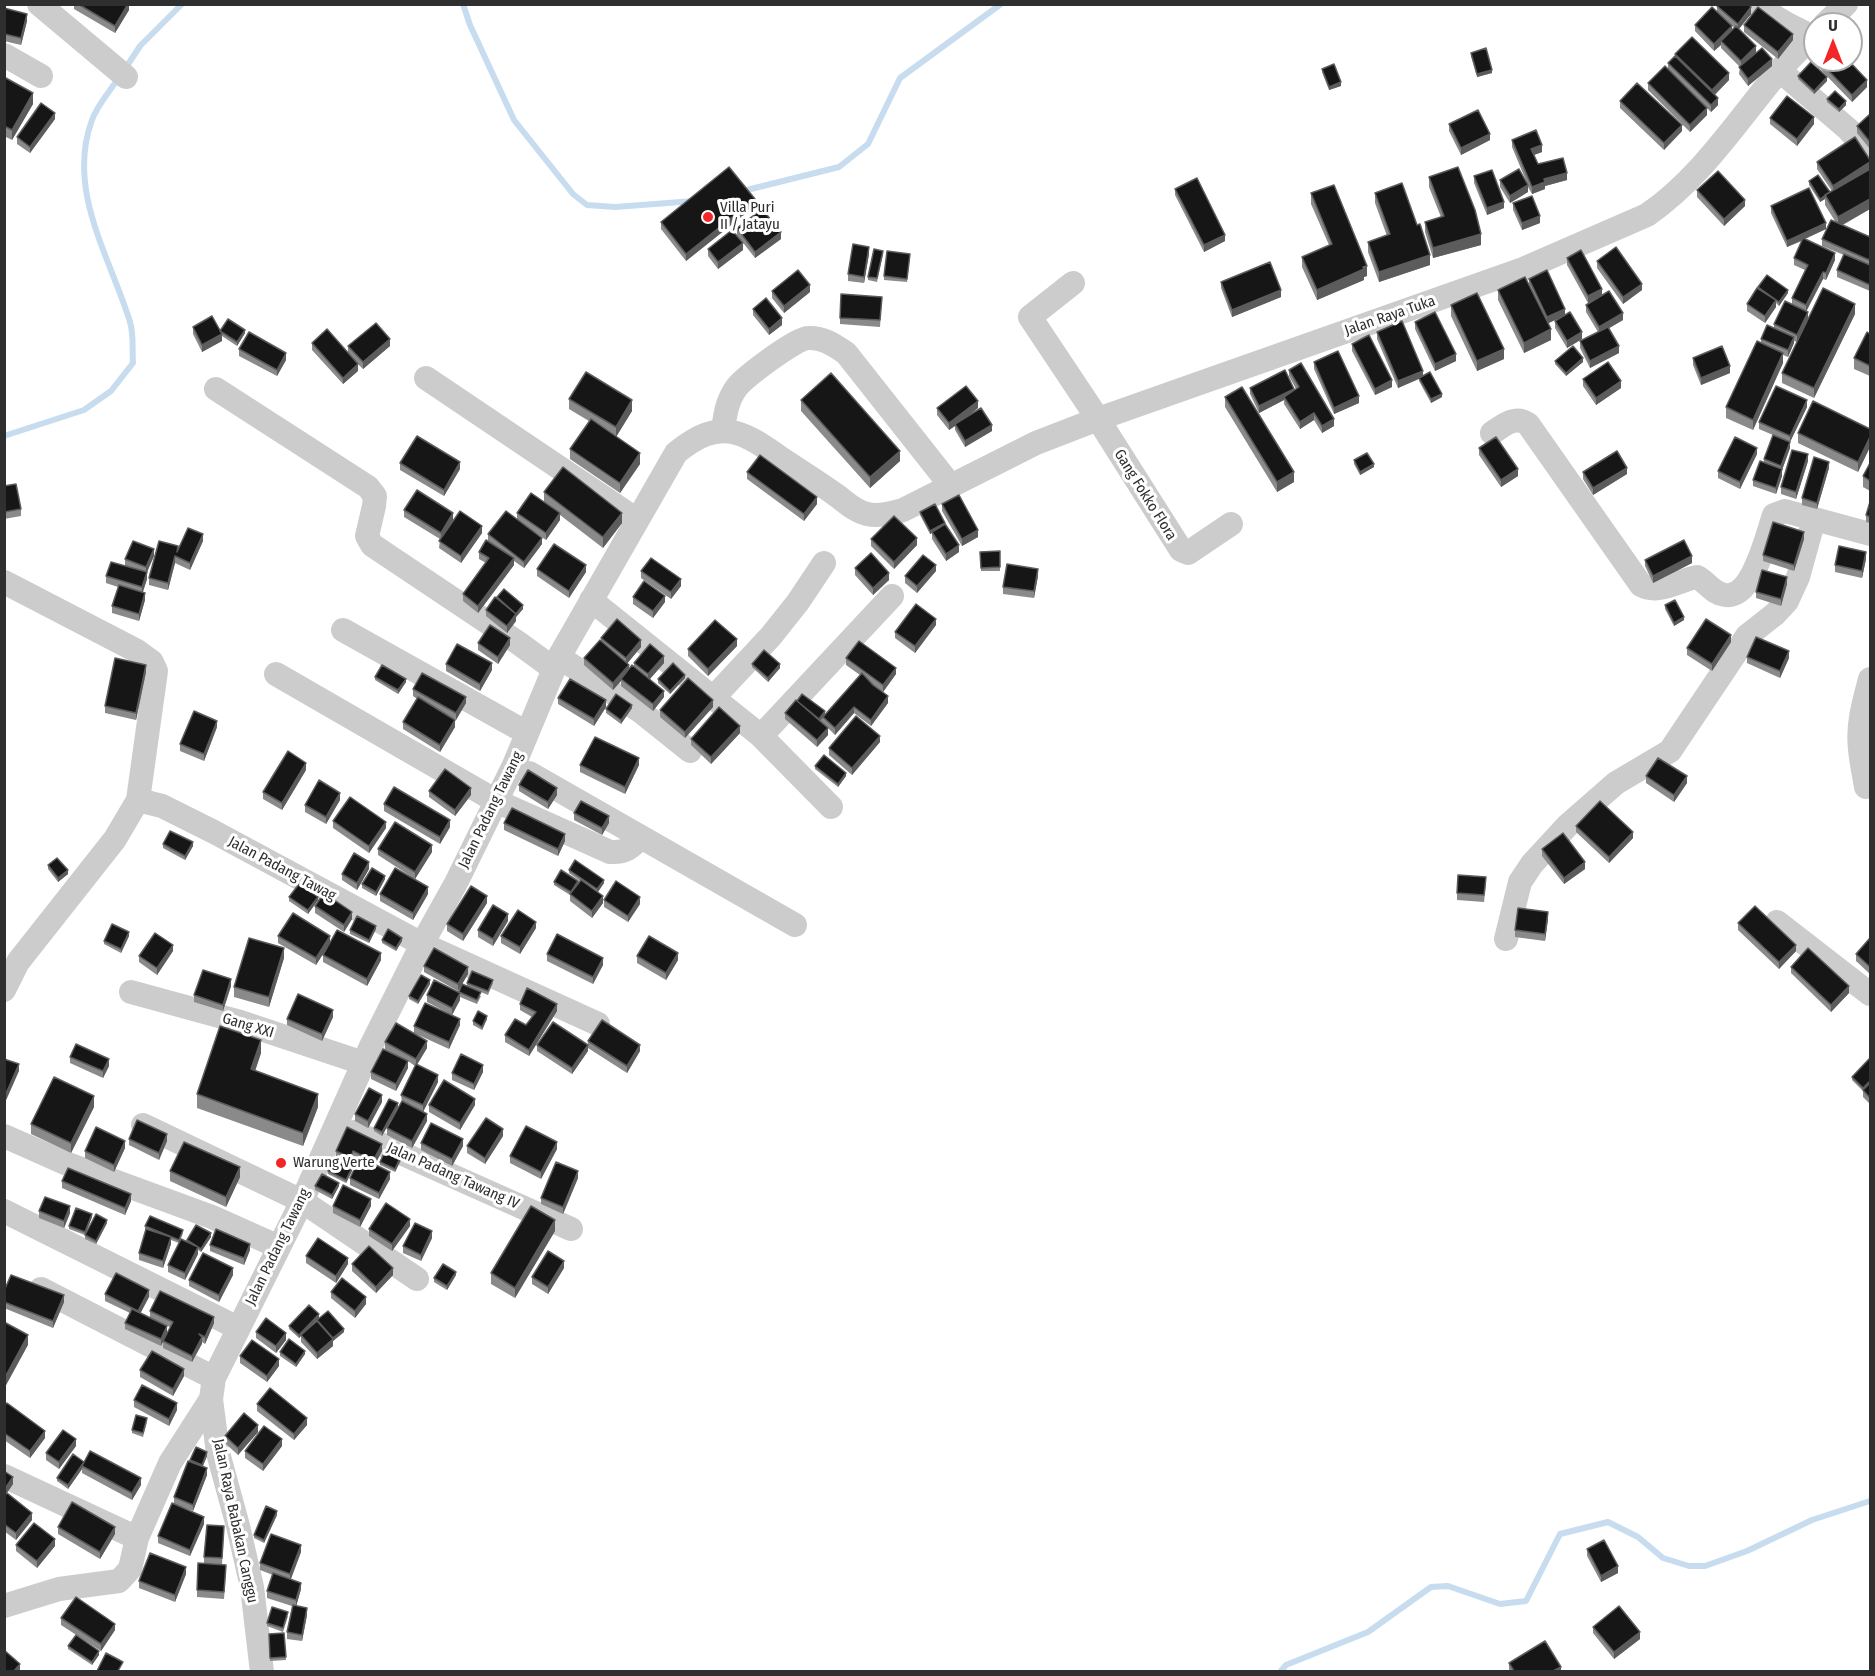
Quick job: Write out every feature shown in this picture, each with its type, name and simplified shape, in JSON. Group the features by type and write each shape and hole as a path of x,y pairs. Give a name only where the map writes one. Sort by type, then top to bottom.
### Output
{"street":[{"path":"1754,4 1787,24 1803,28"},
{"path":"53,9 126,77"},
{"name":"Jalan Raya Tuka","path":"723,430 735,431 752,438 838,496 856,511 869,515 903,510 1036,443 1523,269 1647,215 1664,204 1696,171 1719,146 1779,70 1803,47"},
{"path":"4,55 41,76"},
{"path":"1779,70 1849,130 1870,155"},
{"path":"1073,283 1030,318 1098,419"},
{"path":"723,430 726,406 737,387 790,345 807,337 826,340 846,353 951,486"},
{"path":"426,378 637,520"},
{"path":"216,389 368,487 375,496 367,536 372,545 517,642 640,711 690,751"},
{"name":"Gang Fokko Flora","path":"1098,419 1180,550 1188,553 1231,524"},
{"path":"1492,433 1512,420 1521,419 1528,424 1641,585 1652,589 1697,578 1718,593 1730,595 1744,587 1752,576 1774,515 1785,511 1870,534"},
{"name":"Jalan Padang Tawang","path":"4,1606 59,1589 118,1581 130,1569 137,1538 170,1463 213,1395 238,1328 302,1201 363,1063 514,765 556,663 676,453 691,441 723,430"},
{"path":"1506,939 1520,882 1532,864 1568,825 1616,783 1670,751 1747,636 1775,614 1787,601 1797,577 1814,519"},
{"path":"714,697 771,636 798,602 824,563"},
{"path":"4,582 137,651 152,662 156,671 138,800 115,839 18,962 4,990"},
{"path":"761,736 892,596"},
{"path":"591,600 761,736 831,807"},
{"path":"343,630 527,733"},
{"path":"276,674 496,801 610,852 625,852 631,849 641,837"},
{"path":"1866,787 1860,735 1861,717 1870,679"},
{"path":"514,765 795,925"},
{"name":"Jalan Padang Tawag","path":"138,800 162,806 214,832 422,944 598,1024"},
{"path":"1777,922 1870,994"},
{"name":"Gang XXI","path":"131,992 237,1021 363,1063"},
{"name":"Jalan Padang Tawang IV","path":"335,1124 571,1229"},
{"path":"143,1125 302,1201 417,1279"},
{"path":"4,1136 65,1163 212,1217 279,1247"},
{"path":"4,1211 238,1328"},
{"path":"41,1289 213,1395"},
{"name":"Jalan Raya Babakan Canggu","path":"213,1395 218,1453 252,1587 262,1671"},
{"path":"4,1476 137,1538"}],"building":[{"path":"78,4 128,4 115,26"},
{"path":"1718,4 1748,4 1751,7 1738,24 1717,6"},
{"path":"1712,7 1732,26 1714,44 1695,25"},
{"path":"1758,7 1793,34 1778,52 1744,25"},
{"path":"4,8 27,14 21,38 4,34"},
{"path":"1736,26 1756,46 1741,61 1721,41"},
{"path":"1692,37 1729,73 1712,90 1675,54"},
{"path":"1486,48 1492,70 1477,74 1471,53"},
{"path":"1762,48 1772,59 1748,79 1739,67"},
{"path":"1675,56 1718,98 1711,105 1668,63"},
{"path":"1334,64 1341,82 1329,87 1322,69"},
{"path":"1665,66 1707,108 1690,125 1648,83"},
{"path":"1803,71 1822,72 1827,77 1814,91 1798,76"},
{"path":"1830,72 1859,72 1867,80 1852,95"},
{"path":"4,77 33,93 12,130 4,126"},
{"path":"1637,83 1682,125 1664,143 1620,101"},
{"path":"1835,91 1846,101 1839,109 1827,99"},
{"path":"1787,96 1814,117 1797,139 1770,118"},
{"path":"41,103 55,113 30,147 17,137"},
{"path":"1478,110 1490,134 1461,148 1449,124"},
{"path":"1870,114 1870,142 1857,126"},
{"path":"1536,130 1542,145 1531,149 1538,164 1563,158 1567,173 1544,179 1545,182 1532,187 1512,140"},
{"path":"1855,137 1870,162 1833,186 1817,162"},
{"name":"Villa Puri II / Jatayu","path":"729,167 755,199 686,254 661,222"},
{"path":"1458,167 1475,210 1481,234 1433,248 1425,222 1444,216 1429,177"},
{"path":"1519,169 1528,185 1510,196 1500,180"},
{"path":"1870,169 1870,199 1838,217 1825,195"},
{"path":"1492,170 1504,202 1487,208 1474,176"},
{"path":"1718,171 1745,200 1724,219 1697,190"},
{"path":"1818,175 1830,192 1820,199 1809,181"},
{"path":"1197,178 1225,235 1204,245 1175,189"},
{"path":"1402,183 1417,225 1420,224 1430,255 1379,272 1368,242 1390,234 1375,193"},
{"path":"1334,185 1367,266 1317,290 1302,257 1332,244 1311,193"},
{"path":"1809,188 1826,223 1787,241 1771,206"},
{"path":"1532,196 1540,216 1522,223 1513,203"},
{"path":"762,209 781,232 755,252 737,228"},
{"path":"1831,220 1870,237 1869,260 1822,239"},
{"path":"732,230 743,243 718,262 708,249"},
{"path":"1803,238 1835,253 1826,273 1823,272 1806,305 1792,298 1808,265 1794,258"},
{"path":"853,244 869,247 864,277 848,274"},
{"path":"1616,247 1642,284 1623,297 1597,261"},
{"path":"874,249 883,251 877,278 868,277"},
{"path":"1581,250 1602,289 1588,296 1567,258"},
{"path":"887,251 910,254 907,279 884,276"},
{"path":"1844,254 1870,265 1870,285 1837,270"},
{"path":"1270,262 1281,290 1232,310 1221,282"},
{"path":"798,270 810,285 784,306 772,291"},
{"path":"1547,270 1565,309 1547,317 1529,279"},
{"path":"1767,275 1788,290 1779,302 1758,287"},
{"path":"1525,277 1551,329 1524,343 1498,290"},
{"path":"1757,288 1776,300 1765,316 1747,304"},
{"path":"1823,288 1855,304 1814,388 1782,373"},
{"path":"1609,291 1623,313 1599,327 1586,305"},
{"path":"1477,293 1504,349 1477,361 1451,305"},
{"path":"841,294 882,297 880,320 840,318"},
{"path":"766,298 782,318 769,329 753,309"},
{"path":"1785,301 1808,312 1797,335 1774,324"},
{"path":"1435,312 1456,354 1435,364 1415,322"},
{"path":"1570,312 1582,332 1567,341 1555,321"},
{"path":"212,316 222,334 202,345 193,327"},
{"path":"228,319 245,330 237,342 220,331"},
{"path":"1402,321 1423,371 1398,381 1377,332"},
{"path":"376,323 390,339 363,362 348,346"},
{"path":"1767,325 1794,337 1788,350 1761,339"},
{"path":"1608,327 1619,346 1590,361 1580,341"},
{"path":"327,329 358,364 343,378 312,343"},
{"path":"249,332 286,353 277,370 239,349"},
{"path":"1867,332 1870,334 1870,366 1854,358"},
{"path":"1369,335 1392,380 1375,389 1352,344"},
{"path":"1757,341 1783,353 1753,420 1726,407"},
{"path":"1573,346 1583,358 1566,373 1555,361"},
{"path":"1722,346 1730,366 1701,378 1693,358"},
{"path":"1338,351 1359,396 1334,408 1314,362"},
{"path":"1608,362 1621,381 1596,398 1583,379"},
{"path":"1301,363 1334,419 1322,426 1314,413 1300,422 1284,397 1299,387 1289,370"},
{"path":"1285,370 1294,389 1259,406 1250,388"},
{"path":"586,372 632,400 616,427 569,399"},
{"path":"1430,372 1442,394 1431,399 1419,378"},
{"path":"831,373 900,451 870,477 801,400"},
{"path":"966,386 978,401 949,423 937,408"},
{"path":"1776,386 1807,400 1790,436 1759,422"},
{"path":"1242,387 1294,472 1277,482 1225,397"},
{"path":"1813,401 1870,429 1870,437 1858,462 1798,433"},
{"path":"981,408 992,425 965,441 955,424"},
{"path":"591,419 640,453 620,483 570,449"},
{"path":"1773,435 1790,442 1781,466 1764,459"},
{"path":"417,436 460,462 444,490 400,463"},
{"path":"1496,437 1518,469 1501,480 1479,448"},
{"path":"1735,437 1757,448 1740,482 1718,471"},
{"path":"1792,450 1808,454 1796,492 1781,487"},
{"path":"1617,451 1627,468 1593,488 1583,472"},
{"path":"1367,453 1374,464 1360,472 1354,460"},
{"path":"760,455 817,497 804,514 747,472"},
{"path":"1814,457 1829,462 1817,503 1802,498"},
{"path":"1760,461 1782,469 1776,488 1753,480"},
{"path":"1870,463 1870,481 1863,476"},
{"path":"563,467 622,513 603,537 544,492"},
{"path":"16,484 21,509 4,512 4,486"},
{"path":"417,490 453,513 441,533 404,510"},
{"path":"531,493 560,513 546,533 517,513"},
{"path":"959,495 978,530 962,539 942,504"},
{"path":"1870,502 1870,517 1866,515"},
{"path":"935,504 945,523 930,531 920,512"},
{"path":"460,511 482,526 461,556 439,541"},
{"path":"506,511 542,538 524,562 488,534"},
{"path":"894,516 917,538 894,562 871,539"},
{"path":"1773,522 1804,532 1794,565 1763,555"},
{"path":"945,524 959,545 946,554 932,532"},
{"path":"188,528 203,534 190,563 175,556 168,583 149,578 159,541 178,546 177,552"},
{"path":"486,540 514,558 478,606 463,594 489,558 479,552"},
{"path":"1684,540 1692,556 1653,576 1645,560"},
{"path":"133,541 154,549 146,567 125,559"},
{"path":"554,544 586,565 569,591 537,569"},
{"path":"1839,546 1866,552 1862,571 1835,565"},
{"path":"1000,551 1000,567 981,568 980,552"},
{"path":"871,553 889,573 873,588 855,568"},
{"path":"923,555 936,565 917,586 905,576"},
{"path":"651,558 681,579 671,592 641,571"},
{"path":"111,562 147,572 142,587 106,576"},
{"path":"1007,564 1038,569 1034,591 1003,587"},
{"path":"1762,570 1787,577 1781,599 1756,592"},
{"path":"644,581 665,596 653,611 633,597"},
{"path":"119,585 145,593 139,614 112,606"},
{"path":"504,589 523,605 516,614 497,597"},
{"path":"495,597 516,614 507,626 486,610"},
{"path":"1675,600 1684,617 1674,623 1665,605"},
{"path":"916,604 936,619 915,646 895,632"},
{"path":"617,619 641,640 626,658 601,638"},
{"path":"1706,619 1731,635 1712,664 1687,648"},
{"path":"715,620 737,639 708,669 688,649"},
{"path":"490,625 510,638 498,657 478,643"},
{"path":"1756,637 1789,651 1780,671 1747,657"},
{"path":"600,640 629,665 613,683 584,658"},
{"path":"859,641 896,668 883,685 846,658"},
{"path":"457,644 492,663 480,684 446,664"},
{"path":"650,644 664,656 648,674 634,663"},
{"path":"764,650 780,664 768,678 752,664"},
{"path":"115,658 146,665 136,713 105,706"},
{"path":"673,663 685,675 670,691 658,679"},
{"path":"382,665 406,679 398,690 375,677"},
{"path":"632,665 664,691 653,704 621,679"},
{"path":"422,673 466,697 456,713 413,689"},
{"path":"862,673 888,696 871,720 854,707 835,728 823,717"},
{"path":"688,678 713,700 685,732 660,710"},
{"path":"570,679 606,700 594,719 558,698"},
{"path":"616,694 632,705 621,720 606,709"},
{"path":"802,694 825,711 819,719 797,701"},
{"path":"418,697 455,720 440,745 403,722"},
{"path":"796,700 828,728 817,740 785,713"},
{"path":"719,707 740,726 711,757 691,739"},
{"path":"194,711 217,721 204,754 180,744"},
{"path":"856,716 880,736 852,768 829,748"},
{"path":"595,737 639,758 625,787 580,765"},
{"path":"288,751 306,763 282,803 263,792"},
{"path":"824,755 846,773 838,784 815,766"},
{"path":"1658,758 1687,776 1674,795 1646,776"},
{"path":"445,769 471,788 455,810 429,791"},
{"path":"528,770 557,788 548,802 519,785"},
{"path":"319,780 340,793 326,817 305,805"},
{"path":"394,787 450,820 440,837 384,804"},
{"path":"350,797 386,822 369,846 333,821"},
{"path":"581,801 609,816 602,828 574,813"},
{"path":"1600,801 1633,832 1609,857 1576,826"},
{"path":"512,808 565,834 558,849 504,823"},
{"path":"395,822 432,845 415,872 378,849"},
{"path":"170,831 193,842 185,856 163,844"},
{"path":"1563,833 1585,862 1564,878 1542,849"},
{"path":"354,853 369,862 357,883 342,874"},
{"path":"57,858 68,870 58,878 48,865"},
{"path":"575,860 604,880 597,889 569,870"},
{"path":"372,868 385,876 376,892 362,884"},
{"path":"395,868 428,887 413,913 380,894"},
{"path":"561,870 578,881 571,892 554,882"},
{"path":"1458,875 1486,877 1484,895 1457,893"},
{"path":"581,880 603,896 592,911 570,894"},
{"path":"616,881 640,897 628,916 604,900"},
{"path":"299,884 318,897 308,910 289,897"},
{"path":"471,886 487,896 463,934 447,924"},
{"path":"324,893 352,912 344,925 315,906"},
{"path":"493,905 508,914 493,939 478,930"},
{"path":"1755,906 1796,945 1779,962 1738,923"},
{"path":"1518,908 1548,912 1545,934 1515,930"},
{"path":"518,910 536,922 520,947 501,936"},
{"path":"293,913 330,936 316,958 278,936"},
{"path":"357,916 376,926 369,940 350,930"},
{"path":"112,924 129,932 121,949 104,941"},
{"path":"388,929 402,938 396,948 382,940"},
{"path":"337,930 381,953 367,979 323,955"},
{"path":"155,933 173,945 157,968 139,956"},
{"path":"557,934 603,958 593,977 547,954"},
{"path":"649,936 678,953 666,973 637,956"},
{"path":"249,938 284,948 269,997 234,987"},
{"path":"1870,938 1870,967 1856,954"},
{"path":"434,948 468,967 458,984 424,966"},
{"path":"1808,948 1849,986 1831,1005 1791,967"},
{"path":"203,970 231,979 223,1005 194,995"},
{"path":"472,971 493,980 488,991 467,983"},
{"path":"421,975 430,980 418,1001 409,996"},
{"path":"434,980 460,993 452,1008 427,995"},
{"path":"462,984 481,992 477,1000 459,992"},
{"path":"527,988 557,1004 529,1050 505,1035 515,1019 526,1025 536,1012 520,1004"},
{"path":"298,994 333,1010 322,1034 287,1019"},
{"path":"425,1003 460,1019 449,1042 414,1026"},
{"path":"478,1011 487,1016 482,1027 473,1021"},
{"path":"602,1020 640,1045 627,1066 588,1041"},
{"path":"553,1022 588,1045 572,1068 537,1045"},
{"path":"396,1023 427,1041 416,1059 385,1042"},
{"path":"220,1026 261,1040 251,1069 318,1094 303,1133 197,1094"},
{"path":"76,1044 109,1059 103,1071 70,1057"},
{"path":"383,1049 408,1061 396,1084 371,1072"},
{"path":"461,1054 483,1065 474,1084 452,1073"},
{"path":"4,1059 19,1064 4,1098"},
{"path":"1869,1059 1870,1081 1863,1088 1852,1077"},
{"path":"416,1064 438,1075 423,1105 401,1095"},
{"path":"54,1077 94,1096 71,1143 31,1124"},
{"path":"444,1080 475,1099 460,1123 429,1105"},
{"path":"1870,1083 1870,1098 1863,1090"},
{"path":"369,1088 382,1095 368,1121 355,1114"},
{"path":"389,1099 398,1103 382,1132 374,1128"},
{"path":"402,1101 427,1114 412,1141 387,1128"},
{"path":"486,1118 503,1129 485,1158 467,1146"},
{"path":"137,1120 167,1134 159,1153 129,1139"},
{"path":"431,1123 463,1139 452,1159 421,1143"},
{"path":"526,1126 557,1142 541,1172 510,1156"},
{"path":"96,1127 125,1141 114,1165 85,1151"},
{"path":"347,1127 382,1144 373,1161 353,1151 351,1158 336,1151"},
{"path":"184,1142 240,1167 226,1197 170,1171"},
{"path":"386,1149 401,1156 395,1169 380,1162"},
{"path":"360,1157 390,1172 379,1193 350,1178"},
{"path":"334,1159 352,1168 346,1180 328,1171"},
{"path":"556,1162 578,1171 563,1207 541,1198"},
{"path":"68,1168 131,1194 125,1208 62,1181"},
{"path":"322,1174 339,1183 332,1195 315,1186"},
{"path":"343,1185 371,1199 360,1220 333,1206"},
{"path":"45,1197 70,1206 64,1221 39,1211"},
{"path":"386,1203 410,1219 392,1244 369,1229"},
{"path":"531,1206 555,1220 515,1288 491,1273"},
{"path":"76,1208 92,1214 85,1232 69,1226"},
{"path":"96,1214 107,1220 96,1241 85,1235"},
{"path":"150,1216 183,1230 179,1240 145,1226"},
{"path":"415,1223 432,1231 421,1255 403,1246"},
{"path":"196,1225 211,1233 201,1249 187,1240"},
{"path":"146,1229 171,1237 163,1261 139,1253"},
{"path":"216,1229 250,1244 244,1258 210,1245"},
{"path":"318,1238 348,1258 336,1276 306,1256"},
{"path":"181,1239 198,1247 185,1273 168,1265"},
{"path":"369,1246 393,1268 376,1287 352,1264"},
{"path":"548,1251 564,1261 548,1287 532,1277"},
{"path":"203,1253 233,1268 219,1295 189,1280"},
{"path":"443,1264 456,1272 447,1286 434,1278"},
{"path":"116,1273 149,1290 138,1311 105,1294"},
{"path":"11,1275 64,1295 53,1321 4,1302 4,1291"},
{"path":"342,1278 366,1297 355,1311 331,1292"},
{"path":"160,1291 214,1317 205,1337 199,1334 202,1337 192,1356 163,1341 173,1322 150,1311"},
{"path":"309,1305 319,1314 299,1335 289,1326"},
{"path":"132,1309 167,1326 161,1339 125,1323"},
{"path":"328,1311 344,1329 333,1338 317,1320"},
{"path":"266,1318 286,1333 276,1346 256,1332"},
{"path":"317,1321 333,1339 317,1353 301,1335"},
{"path":"4,1322 28,1335 4,1379"},
{"path":"289,1339 305,1351 296,1364 280,1352"},
{"path":"252,1340 279,1359 267,1376 240,1356"},
{"path":"152,1351 184,1369 173,1389 140,1370"},
{"path":"142,1385 177,1403 169,1419 134,1400"},
{"path":"270,1388 307,1418 294,1434 257,1404"},
{"path":"7,1403 45,1431 30,1451 4,1433 4,1406"},
{"path":"244,1413 258,1425 238,1448 225,1436"},
{"path":"136,1415 147,1418 143,1433 132,1430"},
{"path":"264,1426 282,1439 263,1464 245,1451"},
{"path":"63,1430 76,1439 59,1462 46,1453"},
{"path":"196,1447 207,1452 202,1465 190,1460"},
{"path":"90,1451 141,1478 132,1493 82,1466"},
{"path":"73,1454 84,1462 68,1485 57,1478"},
{"path":"188,1461 207,1468 193,1505 174,1497"},
{"path":"4,1471 13,1477 4,1490"},
{"path":"7,1493 32,1513 16,1533 4,1524 4,1496"},
{"path":"72,1502 115,1527 100,1552 58,1527"},
{"path":"172,1503 204,1517 190,1550 158,1536"},
{"path":"266,1506 277,1511 264,1540 254,1535"},
{"path":"34,1523 55,1539 37,1561 16,1545"},
{"path":"207,1525 224,1526 222,1558 204,1557"},
{"path":"271,1534 301,1545 290,1574 260,1563"},
{"path":"1604,1540 1618,1566 1601,1576 1587,1549"},
{"path":"150,1553 186,1567 175,1595 139,1581"},
{"path":"198,1563 226,1565 224,1592 197,1590"},
{"path":"273,1573 301,1583 296,1600 267,1591"},
{"path":"76,1597 115,1624 101,1644 61,1618"},
{"path":"293,1605 307,1608 302,1635 287,1632"},
{"path":"1619,1606 1640,1632 1614,1652 1593,1627"},
{"path":"272,1607 288,1612 283,1628 267,1623"},
{"path":"284,1633 286,1657 270,1658 269,1634"},
{"path":"76,1635 99,1651 92,1662 68,1646"},
{"path":"1545,1641 1561,1667 1553,1671 1514,1671 1509,1663"},
{"path":"4,1650 20,1664 14,1671 4,1671"},
{"path":"106,1653 123,1662 118,1671 97,1671"}],"waterway":[{"path":"125,69 140,46 182,4"},
{"path":"463,4 470,25 514,120 573,194 587,205 615,207 694,201"},
{"path":"739,192 839,167 868,144 900,78 1001,4"},
{"path":"4,436 84,410 111,391 133,363 131,327 94,223 87,198 84,172 85,146 94,114 119,77"},
{"path":"1280,1672 1286,1665 1368,1632 1431,1587 1448,1586 1500,1604 1526,1601 1560,1534 1608,1522 1638,1537 1663,1558 1689,1566 1705,1566 1747,1551 1812,1520 1870,1501"}],"place":[{"name":"Villa Puri II / Jatayu","path":"708,217"},
{"name":"Warung Verte","path":"281,1163"}]}
